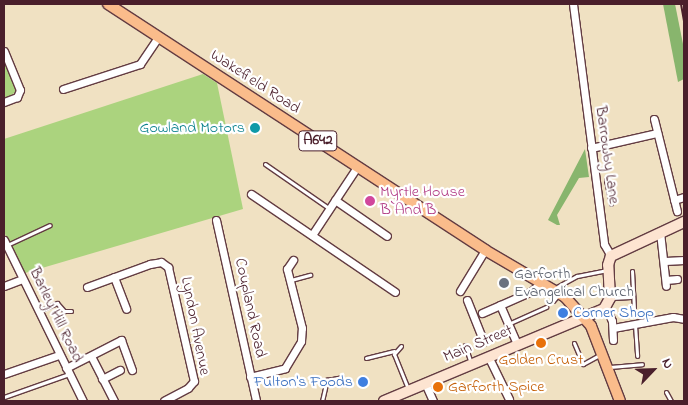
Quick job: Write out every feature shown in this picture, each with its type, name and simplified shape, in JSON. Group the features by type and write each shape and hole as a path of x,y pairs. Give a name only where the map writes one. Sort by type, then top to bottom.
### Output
{"main road":[{"name":"Wakefield Road","path":"108,4 485,250 557,290 585,317"},
{"path":"585,317 608,303 608,270 611,256 684,222"},
{"name":"Main Street","path":"384,401 400,398 409,390 471,364 488,353 517,344 585,317"},
{"name":"A642","path":"585,317 603,352 620,401"}],"street":[{"name":"Barrowby Lane","path":"573,4 604,244 611,256"},
{"path":"63,89 140,64 158,37"},
{"path":"4,51 20,90 17,97 4,102"},
{"path":"654,119 677,210"},
{"path":"591,148 657,133"},
{"path":"312,235 357,167"},
{"path":"250,194 395,292"},
{"path":"674,200 684,197"},
{"path":"335,200 387,236"},
{"name":"Coupland Road","path":"216,220 256,401"},
{"path":"660,232 665,261 666,283 677,279"},
{"name":"Barley Hill Road","path":"5,243 83,401"},
{"path":"460,291 485,250"},
{"path":"250,377 285,368 301,341 302,328 287,269 294,260"},
{"path":"665,261 684,260"},
{"name":"Lyndon Avenue","path":"87,287 158,262 168,267 194,380 188,388 164,401"},
{"path":"114,277 126,309"},
{"path":"4,286 22,279"},
{"path":"482,313 532,291 542,281"},
{"path":"468,300 483,340"},
{"path":"608,303 613,328 613,340"},
{"path":"500,305 517,344"},
{"path":"613,328 673,317 684,319"},
{"path":"68,371 121,340 132,370"},
{"path":"488,353 509,399"},
{"path":"4,374 59,355"},
{"path":"91,356 114,401"},
{"path":"102,378 120,370"},
{"path":"426,383 433,401"}],"lane":[{"path":"265,164 330,209"},
{"path":"606,180 611,203"},
{"path":"597,195 609,193"},
{"path":"5,243 50,225"},
{"path":"553,301 557,290 577,276 608,270"},
{"path":"632,271 634,310"},
{"path":"290,280 310,275"},
{"path":"608,303 632,297"},
{"path":"38,312 57,303 64,311 71,311"},
{"path":"508,324 546,307"},
{"path":"635,325 637,356"},
{"path":"574,343 583,364 603,352"},
{"path":"465,345 471,364"},
{"path":"366,358 394,350 401,346"},
{"path":"394,350 409,390"},
{"path":"609,368 642,364"},
{"path":"4,397 68,371"},
{"path":"322,401 327,380 342,377"},
{"path":"666,392 671,401"}],"green space":[{"path":"663,4 675,4 684,49 684,79 678,82"},
{"path":"4,57 17,91 4,100"},
{"path":"203,74 217,83 243,209 25,273 4,232 4,139"},
{"path":"585,149 589,177 579,178 557,215 560,225 557,225 548,220"}],"tunnel":[{"path":"483,340 487,348"}],"railway":[{"path":"681,4 684,21"}],"place":[{"name":"Gowland Motors","path":"255,128"},
{"name":"Myrtle House B And B","path":"370,201"},
{"name":"Garforth Evangelical Church","path":"504,283"},
{"name":"Corner Shop","path":"563,313"},
{"name":"Golden Crust","path":"541,343"},
{"name":"Fulton's Foods","path":"363,382"},
{"name":"Garforth Spice","path":"438,387"}]}
